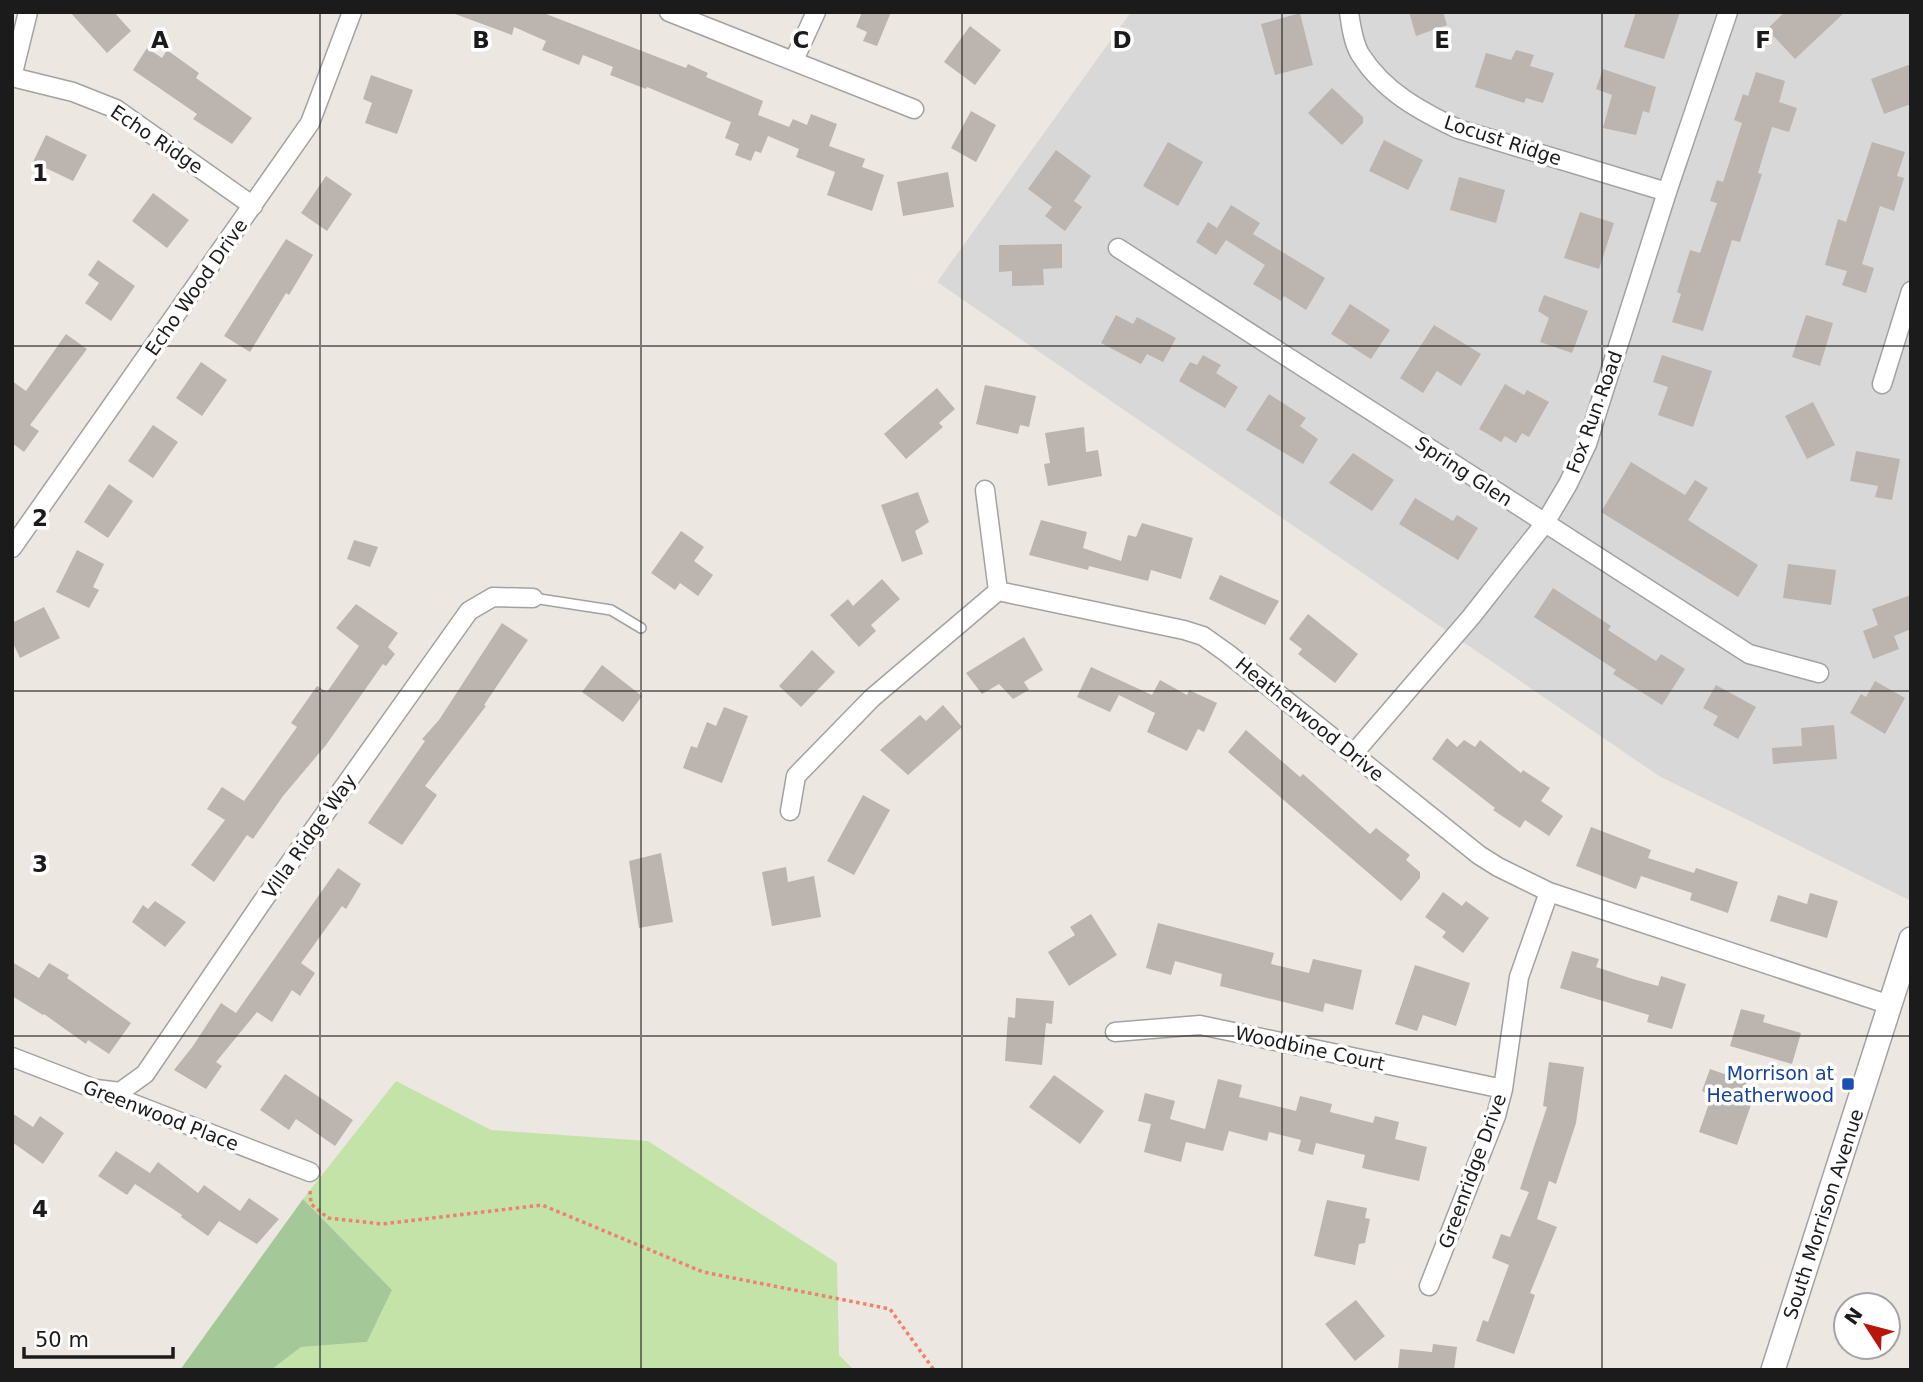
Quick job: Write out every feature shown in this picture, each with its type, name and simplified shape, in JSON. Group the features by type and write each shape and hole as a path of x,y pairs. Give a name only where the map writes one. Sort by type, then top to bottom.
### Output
{"street":[{"path":"12,77 28,12"},
{"name":"Echo Wood Drive","path":"12,548 310,123 352,12"},
{"path":"669,12 914,109"},
{"path":"794,60 816,12"},
{"name":"Locust Ridge","path":"1349,12 1359,53 1402,99 1429,115 1458,129 1667,192"},
{"name":"Fox Run Road","path":"1354,753 1471,617 1545,523 1568,484 1587,444 1667,192 1728,12"},
{"name":"Echo Ridge","path":"12,77 73,92 116,108 253,206"},
{"name":"Spring Glen","path":"1118,248 1749,654 1819,673"},
{"path":"1882,384 1911,291"},
{"path":"790,811 796,776 872,698 998,591 985,490"},
{"name":"Heatherwood Drive","path":"998,591 1203,636 1354,753 1479,855 1498,867 1549,892 1890,1005"},
{"name":"Villa Ridge Way","path":"96,1089 120,1092 145,1074 262,902 469,611 494,597 533,598"},
{"name":"Greenridge Drive","path":"1429,1286 1496,1116 1503,1089 1519,978 1549,892"},
{"name":"South Morrison Avenue","path":"1773,1370 1911,939"},
{"name":"Woodbine Court","path":"1115,1032 1200,1025 1503,1089"},
{"name":"Greenwood Place","path":"12,1057 310,1172"}],"lane":[{"path":"533,598 611,610 641,628"}],"path":[{"path":"310,1172 311,1204 328,1218 382,1224 542,1205 704,1272 890,1309 934,1370"}],"shaded area":[{"path":"1131,12 1911,12 1909,900 1659,776 937,282"}],"green space":[{"path":"396,1081 491,1130 648,1141 837,1263 839,1355 854,1370 271,1370 301,1347 367,1342 392,1290 303,1199"},
{"path":"303,1199 392,1290 367,1342 301,1347 271,1370 180,1370"}],"building":[{"path":"70,12 114,12 131,31 107,53"},
{"path":"541,12 686,68 688,64 708,73 706,77 763,101 758,115 789,127 793,119 807,125 811,114 837,124 829,146 865,159 862,167 884,175 872,211 827,195 835,172 796,157 799,149 768,136 761,153 755,151 751,161 735,155 739,144 725,138 731,122 647,87 646,89 610,75 613,67 583,55 579,65 542,50 546,41 514,27 512,35 455,14"},
{"path":"862,12 891,12 877,46 863,41 867,32 856,27"},
{"path":"1409,12 1443,12 1447,25 1416,36"},
{"path":"1636,12 1680,12 1664,59 1624,47"},
{"path":"1785,12 1845,12 1795,59 1767,29"},
{"path":"1300,13 1313,65 1275,75 1261,24"},
{"path":"970,26 1001,50 975,85 944,62"},
{"path":"147,48 162,58 167,50 199,73 196,78 252,118 232,144 193,119 197,114 133,70"},
{"path":"1516,50 1534,55 1530,66 1554,73 1543,103 1526,98 1524,103 1475,87 1486,53 1511,60"},
{"path":"1911,64 1911,104 1884,114 1871,79"},
{"path":"1603,69 1656,87 1649,113 1643,111 1636,135 1603,128 1612,95 1596,89"},
{"path":"1756,72 1785,81 1779,102 1797,108 1789,132 1772,127 1758,173 1762,174 1740,242 1732,240 1703,331 1672,322 1681,294 1677,292 1690,250 1700,253 1717,203 1710,201 1717,180 1723,182 1742,123 1734,120 1743,94 1748,96"},
{"path":"371,75 413,90 397,134 365,123 372,103 363,99"},
{"path":"1332,88 1363,117 1363,123 1342,145 1308,113"},
{"path":"971,111 996,125 976,162 951,148"},
{"path":"46,135 87,155 73,181 33,162"},
{"path":"1384,140 1423,160 1408,190 1369,171"},
{"path":"1168,142 1203,162 1178,206 1143,186"},
{"path":"1872,142 1905,152 1897,176 1904,178 1894,211 1880,206 1862,264 1874,268 1866,293 1842,285 1847,271 1825,265 1838,219 1846,222"},
{"path":"1056,150 1091,176 1074,201 1082,207 1065,231 1045,216 1052,207 1028,189"},
{"path":"948,172 954,207 903,216 897,182"},
{"path":"326,176 352,194 327,231 301,213"},
{"path":"1459,177 1505,190 1496,223 1450,210"},
{"path":"153,193 189,220 167,248 132,221"},
{"path":"1231,205 1260,223 1253,234 1325,278 1306,310 1284,296 1281,301 1253,284 1265,265 1226,240 1216,255 1196,242 1208,222 1217,228"},
{"path":"1580,212 1614,223 1599,269 1564,258"},
{"path":"286,239 313,255 250,352 224,336"},
{"path":"1062,244 1062,268 1043,269 1044,285 1012,286 1012,271 999,272 999,245"},
{"path":"98,260 135,286 111,321 85,303 99,283 88,275"},
{"path":"1544,295 1588,311 1572,353 1540,342 1549,318 1538,311"},
{"path":"1350,304 1390,330 1371,359 1331,334"},
{"path":"1116,315 1133,324 1137,317 1176,338 1163,362 1147,354 1141,364 1101,343"},
{"path":"1806,315 1833,323 1820,366 1792,357"},
{"path":"1434,325 1481,354 1461,386 1437,371 1423,393 1400,378"},
{"path":"66,334 87,349 30,425 39,431 24,452 12,443 12,381 26,391"},
{"path":"1203,355 1221,365 1216,373 1238,387 1225,408 1179,381 1190,362 1197,365"},
{"path":"1662,355 1712,371 1693,427 1658,415 1668,387 1653,382"},
{"path":"201,362 227,380 202,416 176,398"},
{"path":"1505,384 1524,395 1527,390 1549,402 1529,437 1522,433 1516,443 1505,436 1501,442 1479,429"},
{"path":"985,385 1036,396 1029,427 1020,425 1018,434 976,424"},
{"path":"937,388 955,409 939,423 943,427 906,459 884,434"},
{"path":"1269,394 1306,418 1300,426 1318,439 1303,464 1246,430"},
{"path":"1813,402 1835,445 1807,459 1785,416"},
{"path":"153,425 178,442 153,478 128,461"},
{"path":"1084,427 1086,452 1098,450 1102,476 1048,486 1044,464 1050,463 1045,433"},
{"path":"1856,451 1900,459 1892,500 1875,497 1878,486 1850,481"},
{"path":"1353,453 1394,480 1372,511 1329,483"},
{"path":"1631,462 1685,495 1695,480 1708,488 1688,520 1758,565 1738,597 1601,512"},
{"path":"109,484 133,501 108,538 84,522"},
{"path":"918,492 929,522 915,531 923,554 902,562 881,505"},
{"path":"1415,498 1453,521 1457,515 1478,528 1458,560 1399,524"},
{"path":"1041,520 1087,532 1083,548 1121,561 1128,535 1136,537 1142,523 1193,538 1181,579 1151,570 1148,581 1029,555"},
{"path":"681,531 704,547 694,561 713,575 698,596 680,583 675,590 651,573"},
{"path":"354,540 378,547 370,567 347,559"},
{"path":"77,550 104,564 93,587 99,590 89,608 56,592"},
{"path":"1788,564 1836,570 1831,605 1783,598"},
{"path":"1220,575 1279,601 1265,625 1209,599"},
{"path":"882,579 900,599 871,625 876,631 859,647 830,615 848,599 853,606"},
{"path":"1553,588 1611,626 1608,630 1656,661 1661,654 1685,669 1662,705 1613,674 1616,670 1534,617"},
{"path":"1911,595 1911,629 1894,636 1899,649 1873,659 1863,631 1878,625 1872,609"},
{"path":"356,604 398,633 388,647 395,654 386,666 383,664 326,745 283,796 253,839 247,835 214,882 191,865 225,820 207,809 222,787 244,801 297,727 291,723 317,686 327,692 359,646 336,628"},
{"path":"44,607 60,638 20,658 12,641 12,623"},
{"path":"1308,614 1358,654 1335,683 1298,654 1302,649 1289,639"},
{"path":"502,623 528,640 484,705 486,706 425,786 437,795 402,845 368,823"},
{"path":"1024,637 1043,670 1024,682 1029,690 1013,699 999,684 982,694 966,673"},
{"path":"812,650 835,672 801,707 779,686"},
{"path":"602,665 642,696 623,722 582,692"},
{"path":"1091,667 1152,695 1160,680 1187,695 1189,690 1217,703 1204,732 1198,729 1187,751 1147,732 1155,713 1119,695 1110,712 1077,697"},
{"path":"1875,681 1905,698 1885,734 1850,713 1861,694 1866,697"},
{"path":"1716,685 1756,707 1738,739 1713,725 1718,716 1703,708"},
{"path":"943,705 962,727 908,775 880,750 920,715 926,721"},
{"path":"724,707 748,716 722,783 683,768 691,746 697,748 707,722 716,726"},
{"path":"1834,725 1837,759 1773,764 1772,748 1802,746 1801,728"},
{"path":"1246,730 1300,777 1303,774 1370,834 1376,828 1410,855 1406,860 1420,872 1420,878 1401,901 1228,752"},
{"path":"1447,738 1457,747 1464,740 1475,747 1480,740 1521,773 1523,770 1550,788 1541,801 1563,816 1549,836 1525,820 1520,828 1493,810 1495,808 1432,759"},
{"path":"863,795 890,810 854,875 827,861"},
{"path":"1591,827 1651,850 1648,858 1694,873 1696,868 1738,882 1728,913 1690,900 1692,893 1641,876 1636,889 1576,866"},
{"path":"661,853 673,922 639,928 629,861"},
{"path":"786,867 788,882 814,876 821,917 772,926 762,872"},
{"path":"338,868 361,884 346,909 342,906 301,963 315,973 300,996 292,990 272,1022 257,1012 216,1062 222,1066 206,1089 174,1070 221,1003 236,1013"},
{"path":"1443,892 1462,906 1466,901 1489,918 1463,953 1442,937 1446,932 1425,917"},
{"path":"1810,893 1838,901 1827,938 1770,921 1778,895 1807,904"},
{"path":"155,901 186,922 165,947 132,922 143,905 148,909"},
{"path":"1091,914 1117,955 1069,986 1048,952 1075,935 1070,927"},
{"path":"1158,923 1274,953 1271,964 1309,973 1313,959 1362,970 1353,1010 1325,1003 1323,1012 1220,986 1222,974 1175,961 1171,975 1146,968"},
{"path":"1572,951 1599,959 1596,967 1633,979 1658,986 1661,976 1686,984 1672,1029 1647,1022 1649,1015 1560,988"},
{"path":"12,962 39,978 49,963 69,975 67,978 131,1023 109,1054 88,1040 86,1044 44,1014 12,996"},
{"path":"1415,965 1470,983 1456,1026 1423,1015 1417,1031 1395,1024"},
{"path":"1016,998 1054,1001 1052,1024 1046,1023 1042,1065 1005,1061 1008,1017 1015,1018"},
{"path":"1741,1009 1765,1015 1763,1022 1801,1033 1792,1064 1730,1046"},
{"path":"1549,1062 1584,1067 1576,1123 1556,1184 1549,1181 1537,1219 1557,1227 1530,1293 1535,1295 1514,1354 1476,1341 1483,1320 1488,1322 1509,1265 1492,1258 1501,1234 1510,1237 1529,1192 1520,1189 1547,1107 1543,1106"},
{"path":"1710,1069 1747,1082 1740,1101 1751,1105 1737,1145 1699,1132 1712,1095 1702,1091"},
{"path":"285,1074 353,1120 335,1146 296,1119 289,1130 260,1110"},
{"path":"1054,1075 1104,1111 1080,1144 1029,1107"},
{"path":"1218,1079 1242,1085 1239,1097 1296,1111 1300,1096 1332,1104 1330,1112 1373,1123 1375,1116 1399,1122 1395,1139 1427,1147 1419,1181 1362,1168 1365,1155 1316,1143 1313,1155 1298,1151 1301,1140 1269,1132 1267,1141 1229,1131 1223,1151 1186,1142 1181,1162 1144,1152 1151,1124 1138,1121 1145,1093 1175,1101 1170,1119 1205,1129"},
{"path":"12,1113 33,1127 40,1116 64,1133 43,1164 12,1142"},
{"path":"116,1151 150,1173 158,1162 198,1193 204,1185 240,1211 249,1198 279,1219 257,1244 219,1221 208,1236 135,1184 127,1195 98,1176"},
{"path":"1327,1200 1367,1208 1365,1218 1370,1219 1365,1243 1359,1244 1355,1265 1314,1256"},
{"path":"1356,1300 1385,1336 1355,1361 1325,1324"},
{"path":"1433,1344 1457,1347 1454,1370 1398,1370 1400,1349 1432,1352"}],"place":[{"name":"Morrison at Heatherwood","path":"1848,1084"}]}
